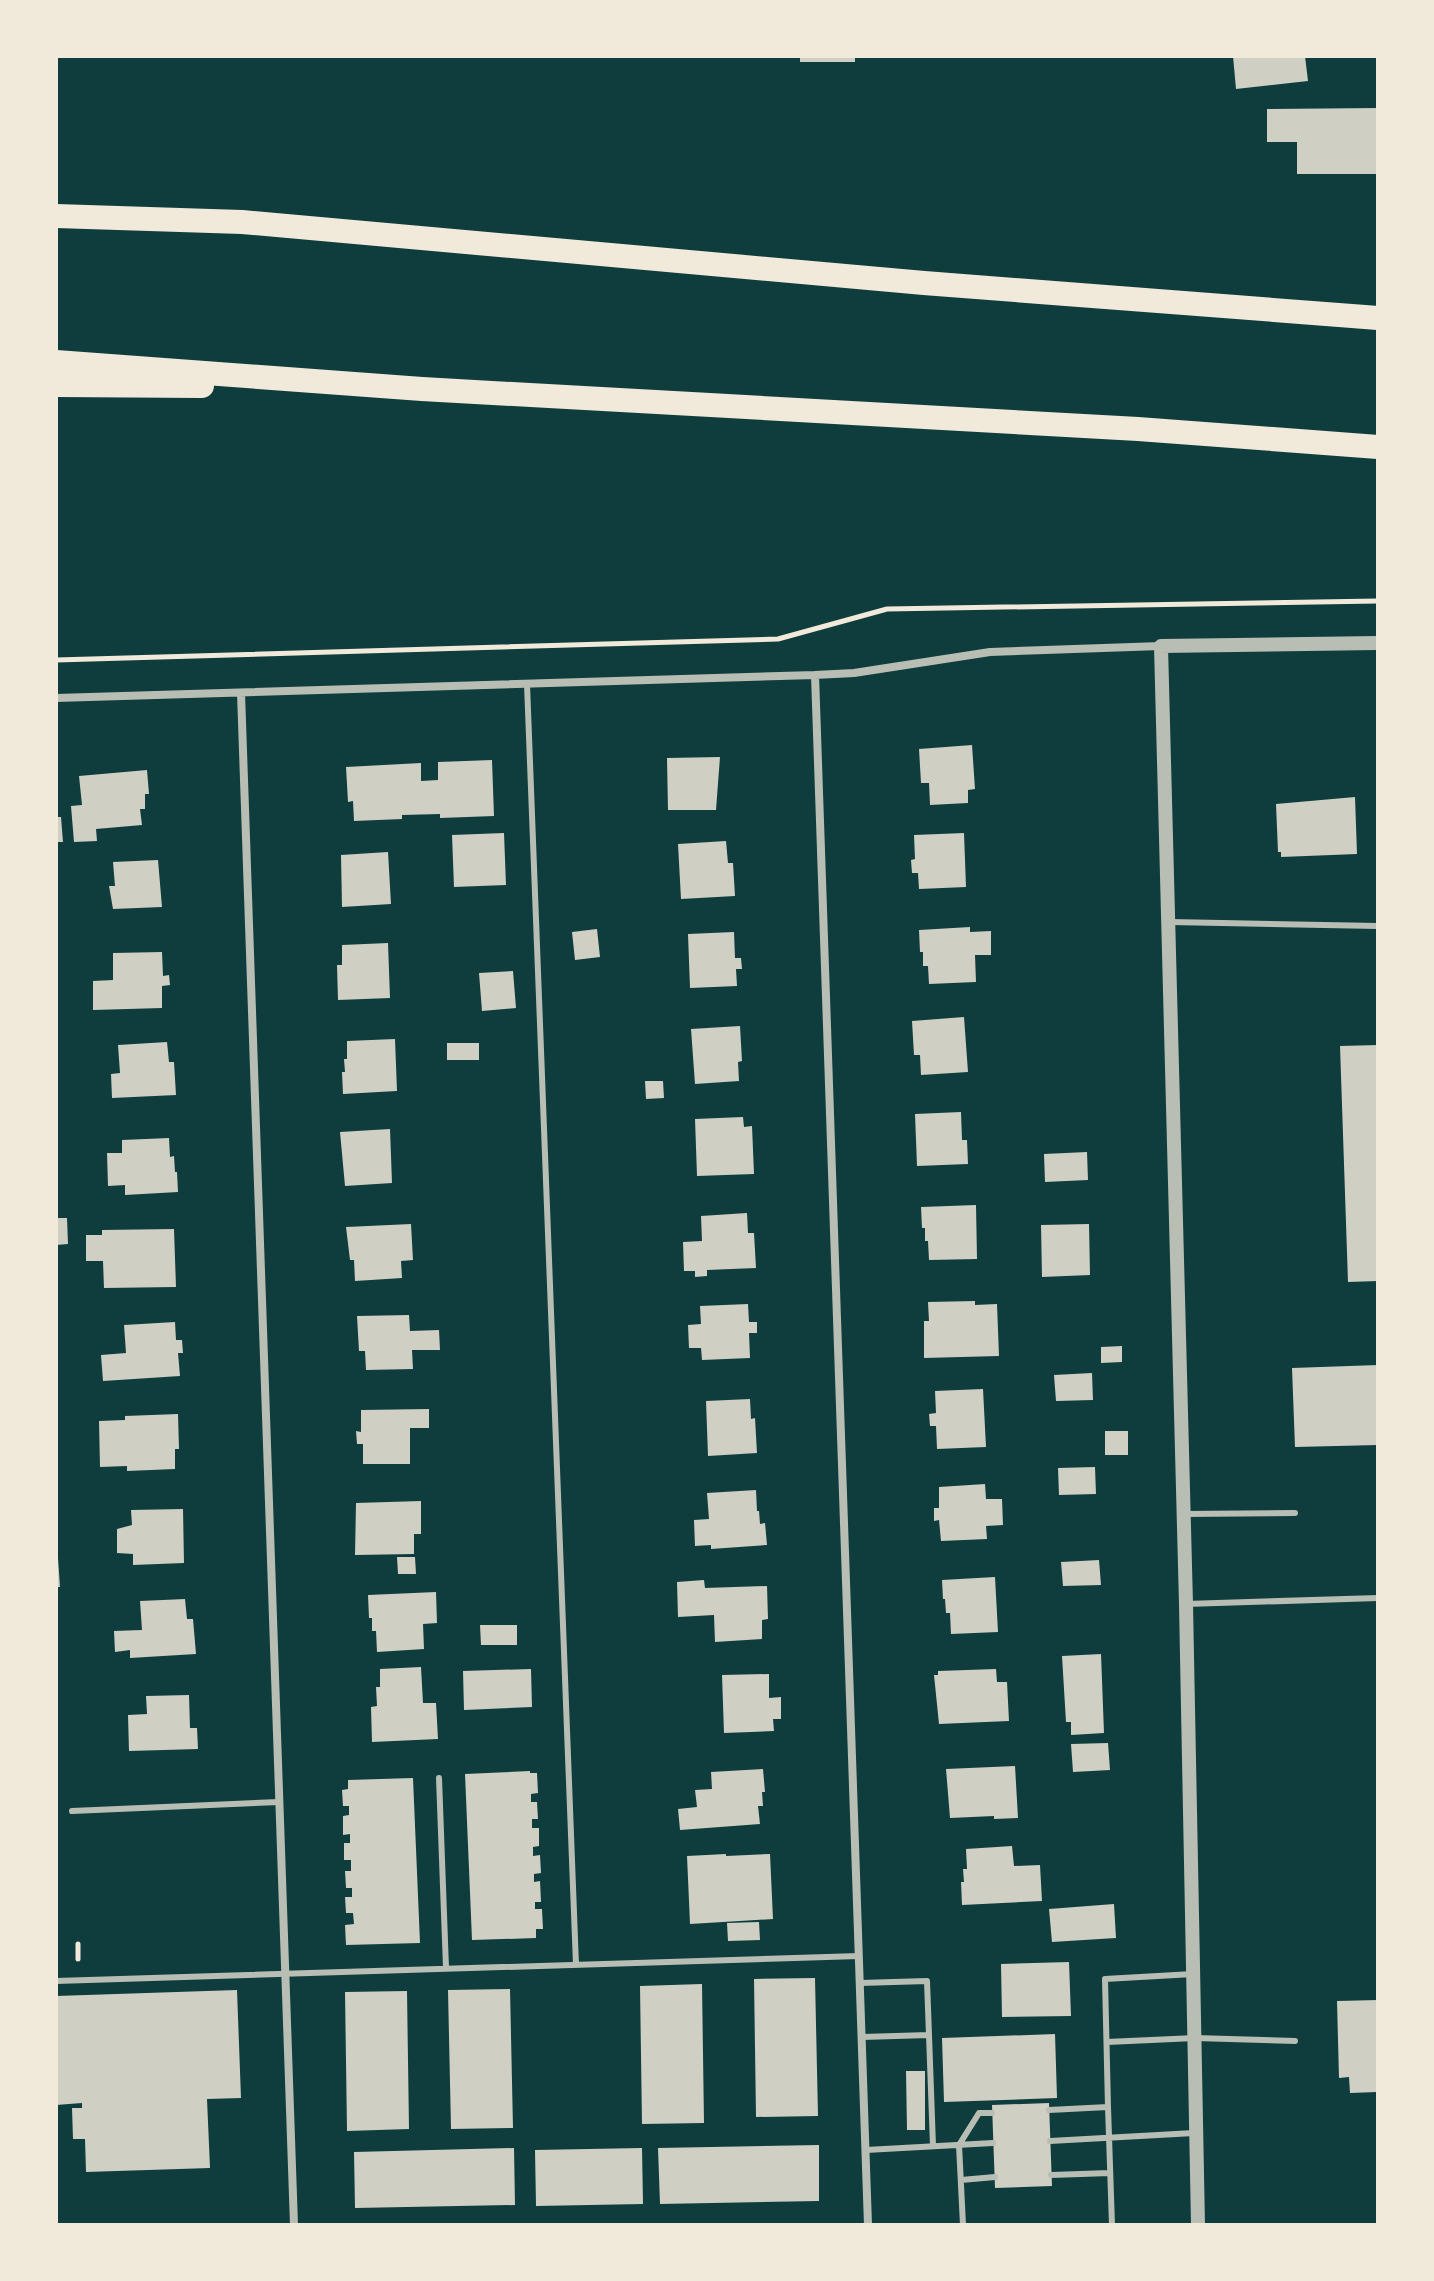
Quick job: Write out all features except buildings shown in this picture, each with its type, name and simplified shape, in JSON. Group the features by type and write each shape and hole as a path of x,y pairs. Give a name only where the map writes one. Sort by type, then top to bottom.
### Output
{"highway":[{"path":"56,216 242,222 940,284 1378,318"},
{"path":"56,362 422,389 1138,429 1378,447"},
{"path":"56,385 422,389"}],"street":[{"path":"56,698 815,675 866,671 990,652 1378,643"},
{"path":"1161,646 1186,1604 1198,2225"},
{"path":"815,675 868,2225"},
{"path":"241,693 294,2225"}],"lane":[{"path":"527,684 576,1965"},
{"path":"1167,921 1378,926"},
{"path":"1183,1514 1295,1513"},
{"path":"1186,1604 1378,1598"},
{"path":"439,1778 446,1968"},
{"path":"72,1811 279,1802"},
{"path":"56,1981 859,1956"},
{"path":"1112,2225 1105,1979 1194,1974"},
{"path":"860,1983 927,1981 933,2146"},
{"path":"862,2037 929,2035"},
{"path":"1107,2042 1195,2038 1295,2041"},
{"path":"1049,2110 1108,2107"},
{"path":"963,2225 959,2145 979,2113 992,2113"},
{"path":"1050,2141 1196,2133"},
{"path":"866,2150 993,2143"},
{"path":"1051,2175 1110,2173"},
{"path":"961,2180 995,2177"}],"path":[{"path":"56,660 778,639 887,609 1378,601"}]}
